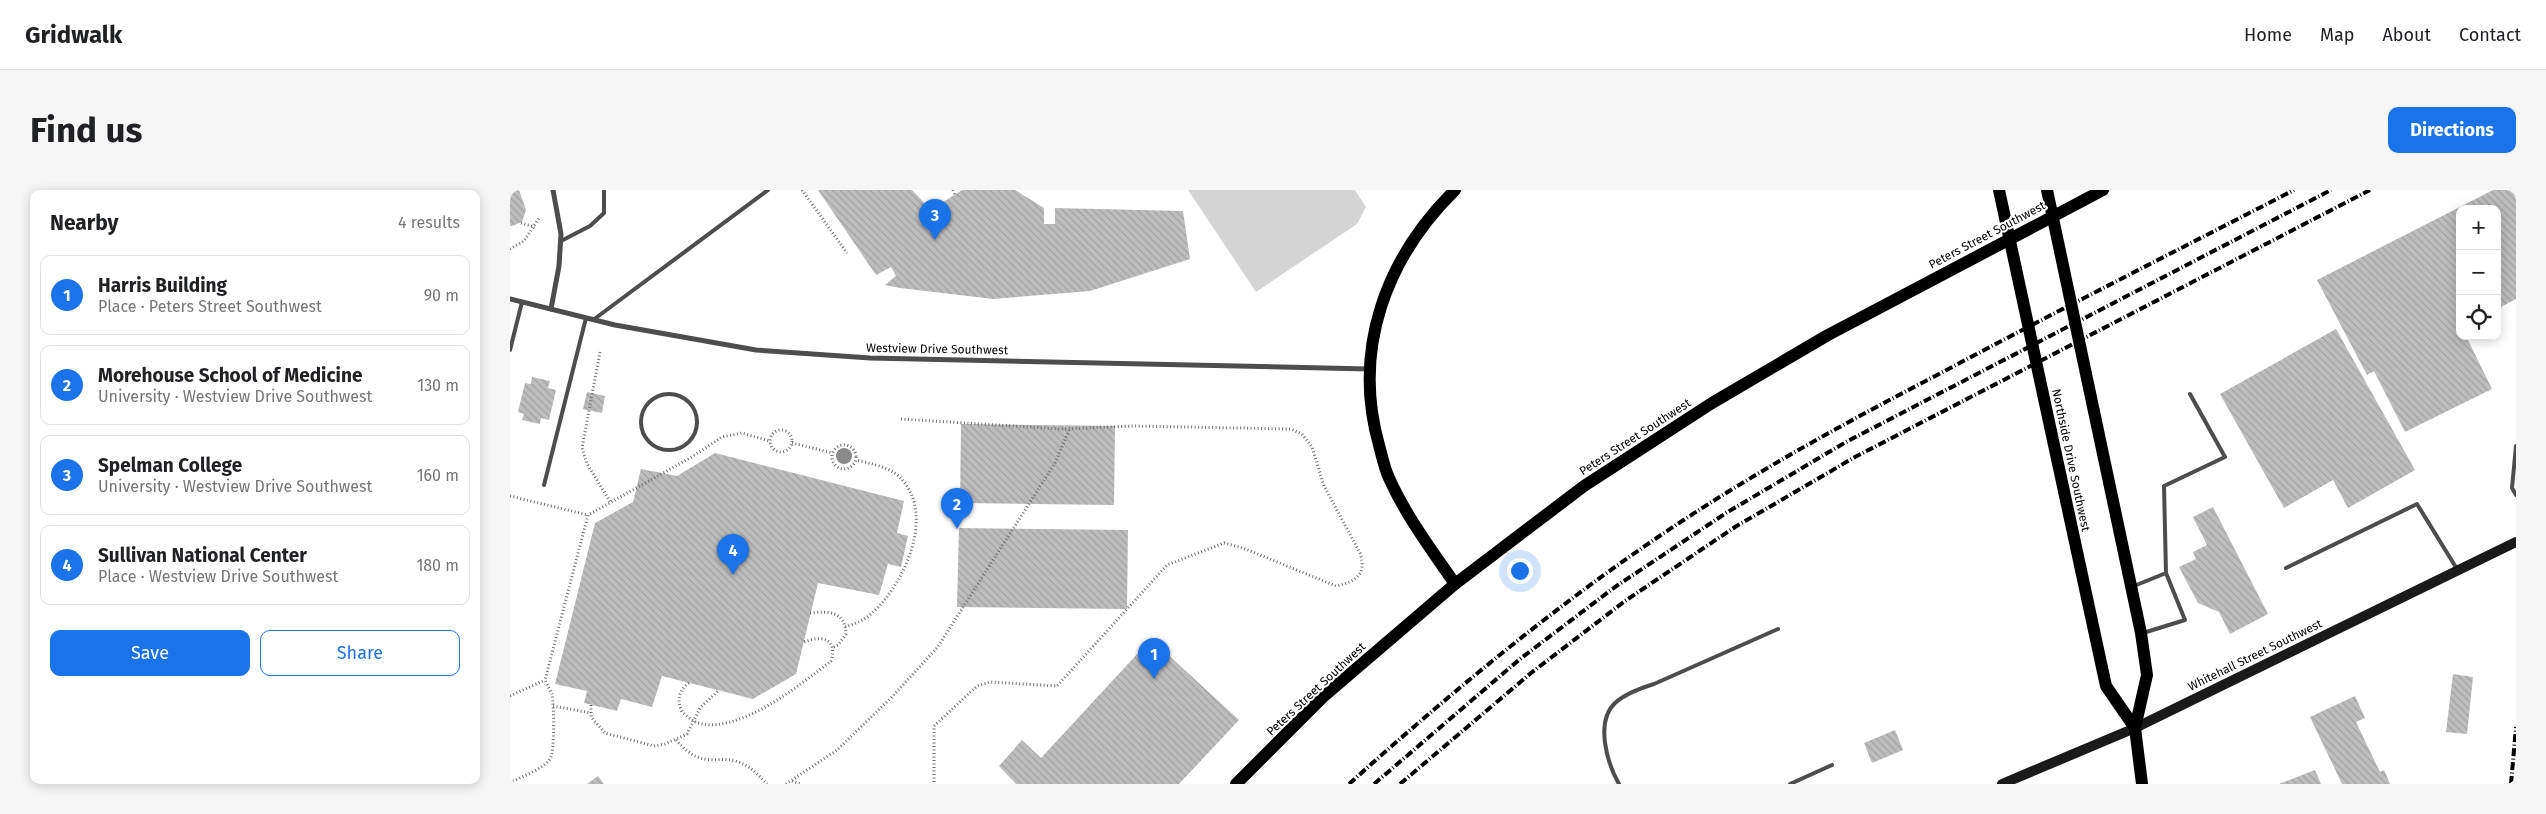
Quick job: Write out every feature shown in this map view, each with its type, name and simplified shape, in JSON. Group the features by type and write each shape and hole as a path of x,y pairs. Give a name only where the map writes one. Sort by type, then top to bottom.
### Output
{"main road":[{"path":"1455,190 1433,212 1407,248 1387,287 1374,329 1370,369 1373,421 1388,476 1407,514 1455,584"},
{"name":"Northside Drive Southwest","path":"1999,190 2106,686 2135,728"},
{"name":"Northside Drive Southwest","path":"2047,190 2141,633 2147,675 2135,728 2142,784"},
{"name":"Peters Street Southwest","path":"1236,784 1323,697 1455,584 1584,486 1712,402 1828,335 2103,190"},
{"name":"Whitehall Street Southwest","path":"2002,784 2135,728 2516,542"}],"street":[{"path":"550,309 559,266 561,241 553,190"},
{"name":"Westview Drive Southwest","path":"510,299 593,320 756,350 870,358 1370,369"}],"lane":[{"path":"561,241 590,226 604,213 604,190"},
{"path":"593,320 768,190"},
{"path":"510,350 522,302"},
{"path":"544,485 586,318"},
{"path":"672,394 682,397 690,404 696,414 697,424 694,435 687,444 677,449 666,450 656,447 647,440 642,431 641,419 644,409 651,400 661,395 672,394"},
{"path":"2141,633 2185,620 2166,573 2164,486 2224,457 2190,394"},
{"path":"2516,446 2512,488 2516,495"},
{"path":"2286,568 2417,504 2457,570"},
{"path":"2131,587 2166,573"},
{"path":"1619,784 1607,750 1604,723 1614,703 1636,689 1654,684 1778,629"},
{"path":"1790,784 1832,765"}],"path":[{"path":"802,190 847,253"},
{"path":"953,190 955,195"},
{"path":"510,249 524,241 535,227 539,218"},
{"path":"521,223 535,227"},
{"path":"600,352 582,448 587,464 611,502"},
{"path":"901,419 995,426 1070,428 1291,429 1302,434 1312,447 1332,505 1360,553 1364,565 1362,571 1350,583 1336,586 1243,548 1224,543 1167,566 1057,686 1009,682 977,686 934,726 934,784"},
{"path":"786,784 837,750 891,698 937,648 1055,463 1070,428"},
{"path":"783,430 789,433 792,443 788,449 782,452 772,448 770,441 775,431 783,430"},
{"path":"510,496 588,515 690,458 722,436 742,434 770,441"},
{"path":"792,443 833,454"},
{"path":"845,445 855,451 856,460 850,468 842,469 835,465 833,454 838,447 845,445"},
{"path":"845,627 871,615 887,598 904,566 916,525 916,507 895,474 874,464 856,460"},
{"path":"510,783 544,765 551,758 553,745 552,693 545,680 588,515"},
{"path":"810,613 829,612 838,614 845,627 843,639 832,648"},
{"path":"689,683 682,688 678,704 682,712 692,721 716,724 734,720 764,708 788,694 831,661 834,653 823,638 815,638 804,642"},
{"path":"510,696 545,680"},
{"path":"591,705 591,717 605,733 654,746 676,740 687,734 700,708 719,690"},
{"path":"553,706 591,713"},
{"path":"676,740 695,758 706,762 730,760 746,765 767,784"},
{"path":"792,781 800,784"}],"shaded area":[{"path":"1188,190 1355,190 1366,207 1357,224 1256,292"}],"building":[{"path":"510,190 519,190 526,210 522,222 512,226 510,226"},
{"path":"818,190 912,190 931,210 962,190 1015,190 1044,208 1044,224 1055,224 1055,208 1183,211 1190,259 1090,291 993,299 900,288 885,285 896,276 891,267 876,275"},
{"path":"2493,190 2516,190 2516,299 2501,307 2501,205 2464,205"},
{"path":"2456,209 2456,340 2468,340 2492,389 2405,432 2374,371 2367,375 2317,280"},
{"path":"2336,329 2415,470 2348,508 2333,480 2284,508 2220,394"},
{"path":"532,377 550,381 548,388 556,390 549,420 541,418 540,424 522,420 524,414 518,412 525,383 531,384"},
{"path":"587,392 605,396 602,413 583,409"},
{"path":"961,424 1115,426 1114,505 960,503"},
{"path":"715,453 904,501 897,533 908,536 901,567 888,564 879,595 818,583 796,674 753,699 662,676 652,707 621,699 617,711 584,703 587,691 555,684 595,523 633,502 641,469 677,476"},
{"path":"2213,507 2268,614 2230,634 2219,612 2198,603 2179,567 2196,559 2193,552 2207,545 2193,517"},
{"path":"959,528 1128,530 1127,609 957,607"},
{"path":"1151,639 1239,720 1179,784 1016,784 999,766 1022,740 1041,758"},
{"path":"2453,674 2473,677 2467,734 2446,732"},
{"path":"2355,696 2365,718 2356,722 2380,772 2384,770 2390,784 2342,784 2310,717"},
{"path":"1895,730 1903,750 1872,763 1864,743"},
{"path":"2315,770 2321,784 2279,784"},
{"path":"598,776 604,784 587,784"}],"railway":[{"path":"1349,784 1437,707 1527,633 1621,563 1745,481 1883,404 2294,190"},
{"path":"1374,784 1520,659 1615,587 1726,513 1846,442 2331,190"},
{"path":"1400,784 1531,673 1625,601 1735,527 1855,457 2370,190"},
{"path":"2511,784 2516,727"}],"place":[{"name":"Spelman College","path":"935,240"},
{"name":"Morehouse School of Medicine","path":"957,529"},
{"name":"Sullivan National Center","path":"733,575"},
{"name":"Harris Building","path":"1154,679"}]}
